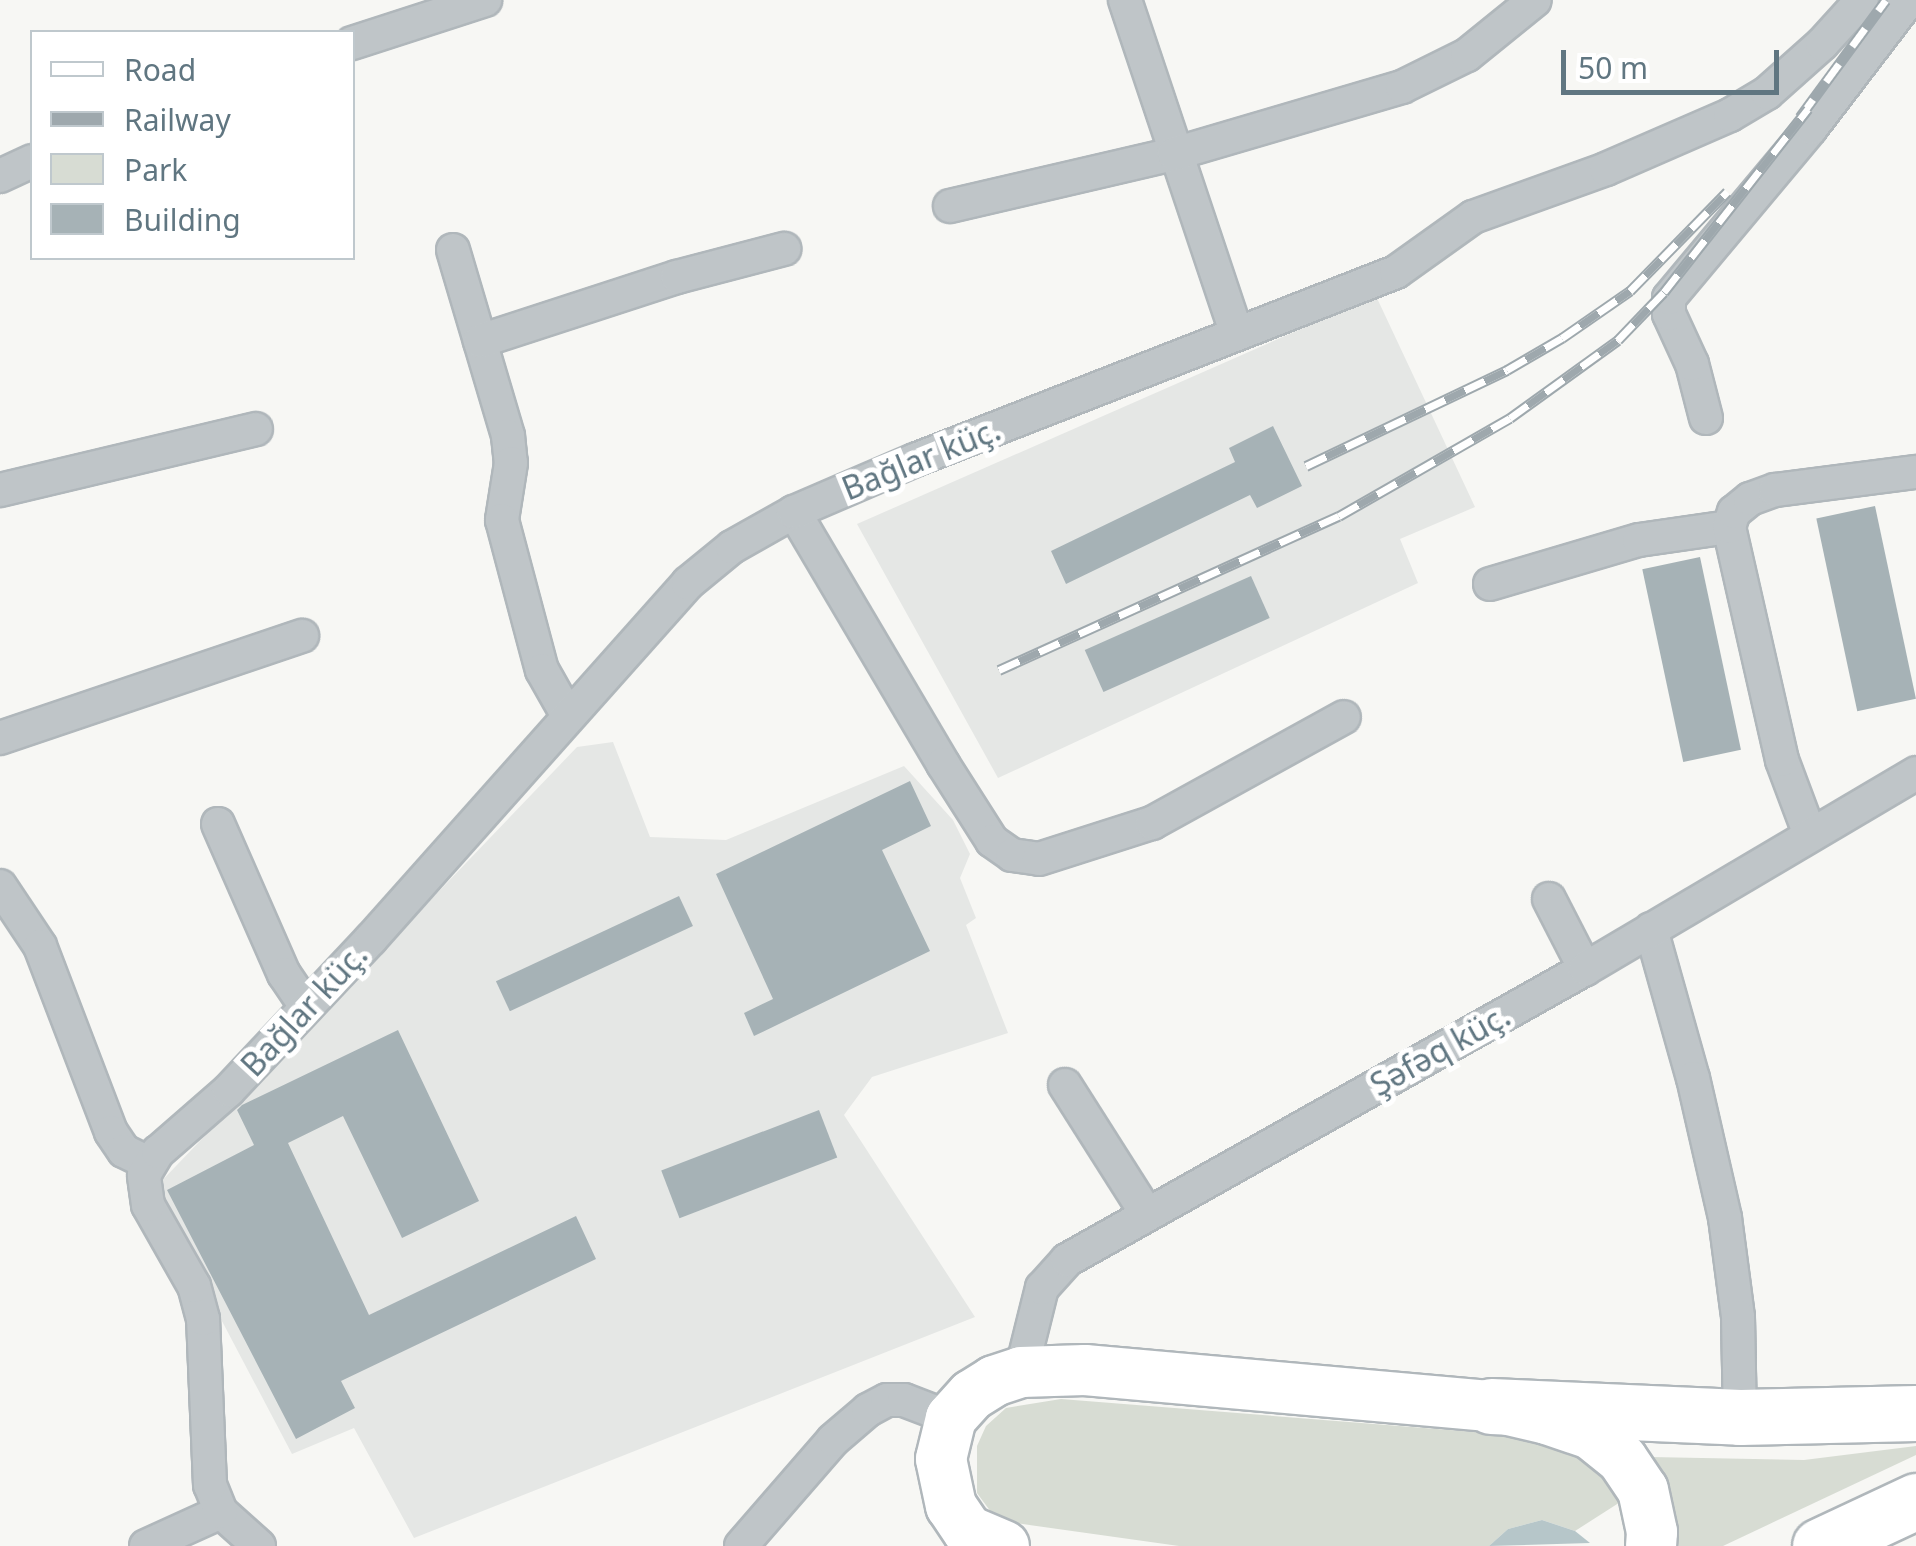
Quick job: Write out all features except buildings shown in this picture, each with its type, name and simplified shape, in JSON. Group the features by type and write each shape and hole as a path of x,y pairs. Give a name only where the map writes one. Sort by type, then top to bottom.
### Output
{"highway":[{"path":"1491,1406 1740,1417 1916,1413"},
{"path":"1820,1546 1916,1501"}],"main road":[{"path":"1004,1546 968,1530 951,1506 941,1459 951,1418 972,1395 1020,1372 1085,1370 1491,1406 1591,1434 1622,1460 1643,1490 1651,1546"}],"street":[{"path":"355,42 484,0"},
{"path":"1125,0 1237,334"},
{"path":"950,206 1174,154 1431,76 1468,55 1535,0"},
{"name":"Bağlar küç.","path":"150,1163 229,1090 306,1007 688,583 732,548 794,512 915,460 1396,272 1473,218 1606,169 1730,115 1781,81 1862,0"},
{"path":"1706,418 1692,364 1669,314 1668,298 1811,128 1909,0"},
{"path":"0,176 30,162"},
{"path":"480,340 678,277 784,249"},
{"path":"454,250 508,436 511,463 502,520 542,670 568,716"},
{"path":"0,490 256,428"},
{"path":"1810,835 1782,760 1729,527 1734,512 1750,499 1775,490 1916,472"},
{"path":"794,512 952,780 992,841 1012,856 1040,860 1152,823 1344,718"},
{"path":"1490,584 1640,540 1729,527"},
{"path":"0,738 302,636"},
{"name":"Şəfəq küç.","path":"1020,1372 1035,1306 1053,1275 1068,1260 1585,969 1916,772"},
{"path":"218,824 284,974 306,1007"},
{"path":"0,886 40,946 111,1132 124,1150 150,1163 144,1174 148,1204 194,1286 204,1319 210,1484 221,1512 259,1546"},
{"path":"1550,899 1585,969"},
{"path":"1651,930 1693,1078 1725,1218 1738,1317 1740,1417"},
{"path":"1065,1084 1147,1214"},
{"path":"741,1546 832,1440 868,1410 887,1400 904,1400 951,1418"},
{"path":"146,1546 221,1512"}],"shaded area":[{"path":"1376,296 1475,507 1400,539 1418,583 998,778 857,524"},
{"path":"613,742 650,837 726,840 904,766 953,820 970,854 960,878 976,918 966,925 1008,1033 872,1077 844,1115 975,1317 414,1538 354,1428 292,1454 153,1190 577,747"},
{"path":"1542,1520 1575,1531 1590,1543 1489,1546 1508,1529"}],"green space":[{"path":"1061,1399 1500,1434 1568,1451 1600,1471 1625,1499 1575,1531 1542,1520 1508,1529 1489,1546 1179,1546 1008,1522 991,1512 977,1493 977,1446 986,1426 1006,1408"},
{"path":"1916,1446 1916,1455 1723,1546 1674,1546 1673,1511 1665,1478 1650,1457 1804,1460"}],"railway":[{"path":"1800,117 1886,0"},
{"path":"999,670 1339,516 1510,418 1618,340 1664,292 1808,109"},
{"path":"1306,466 1507,370 1562,338 1630,291 1727,192"}]}
